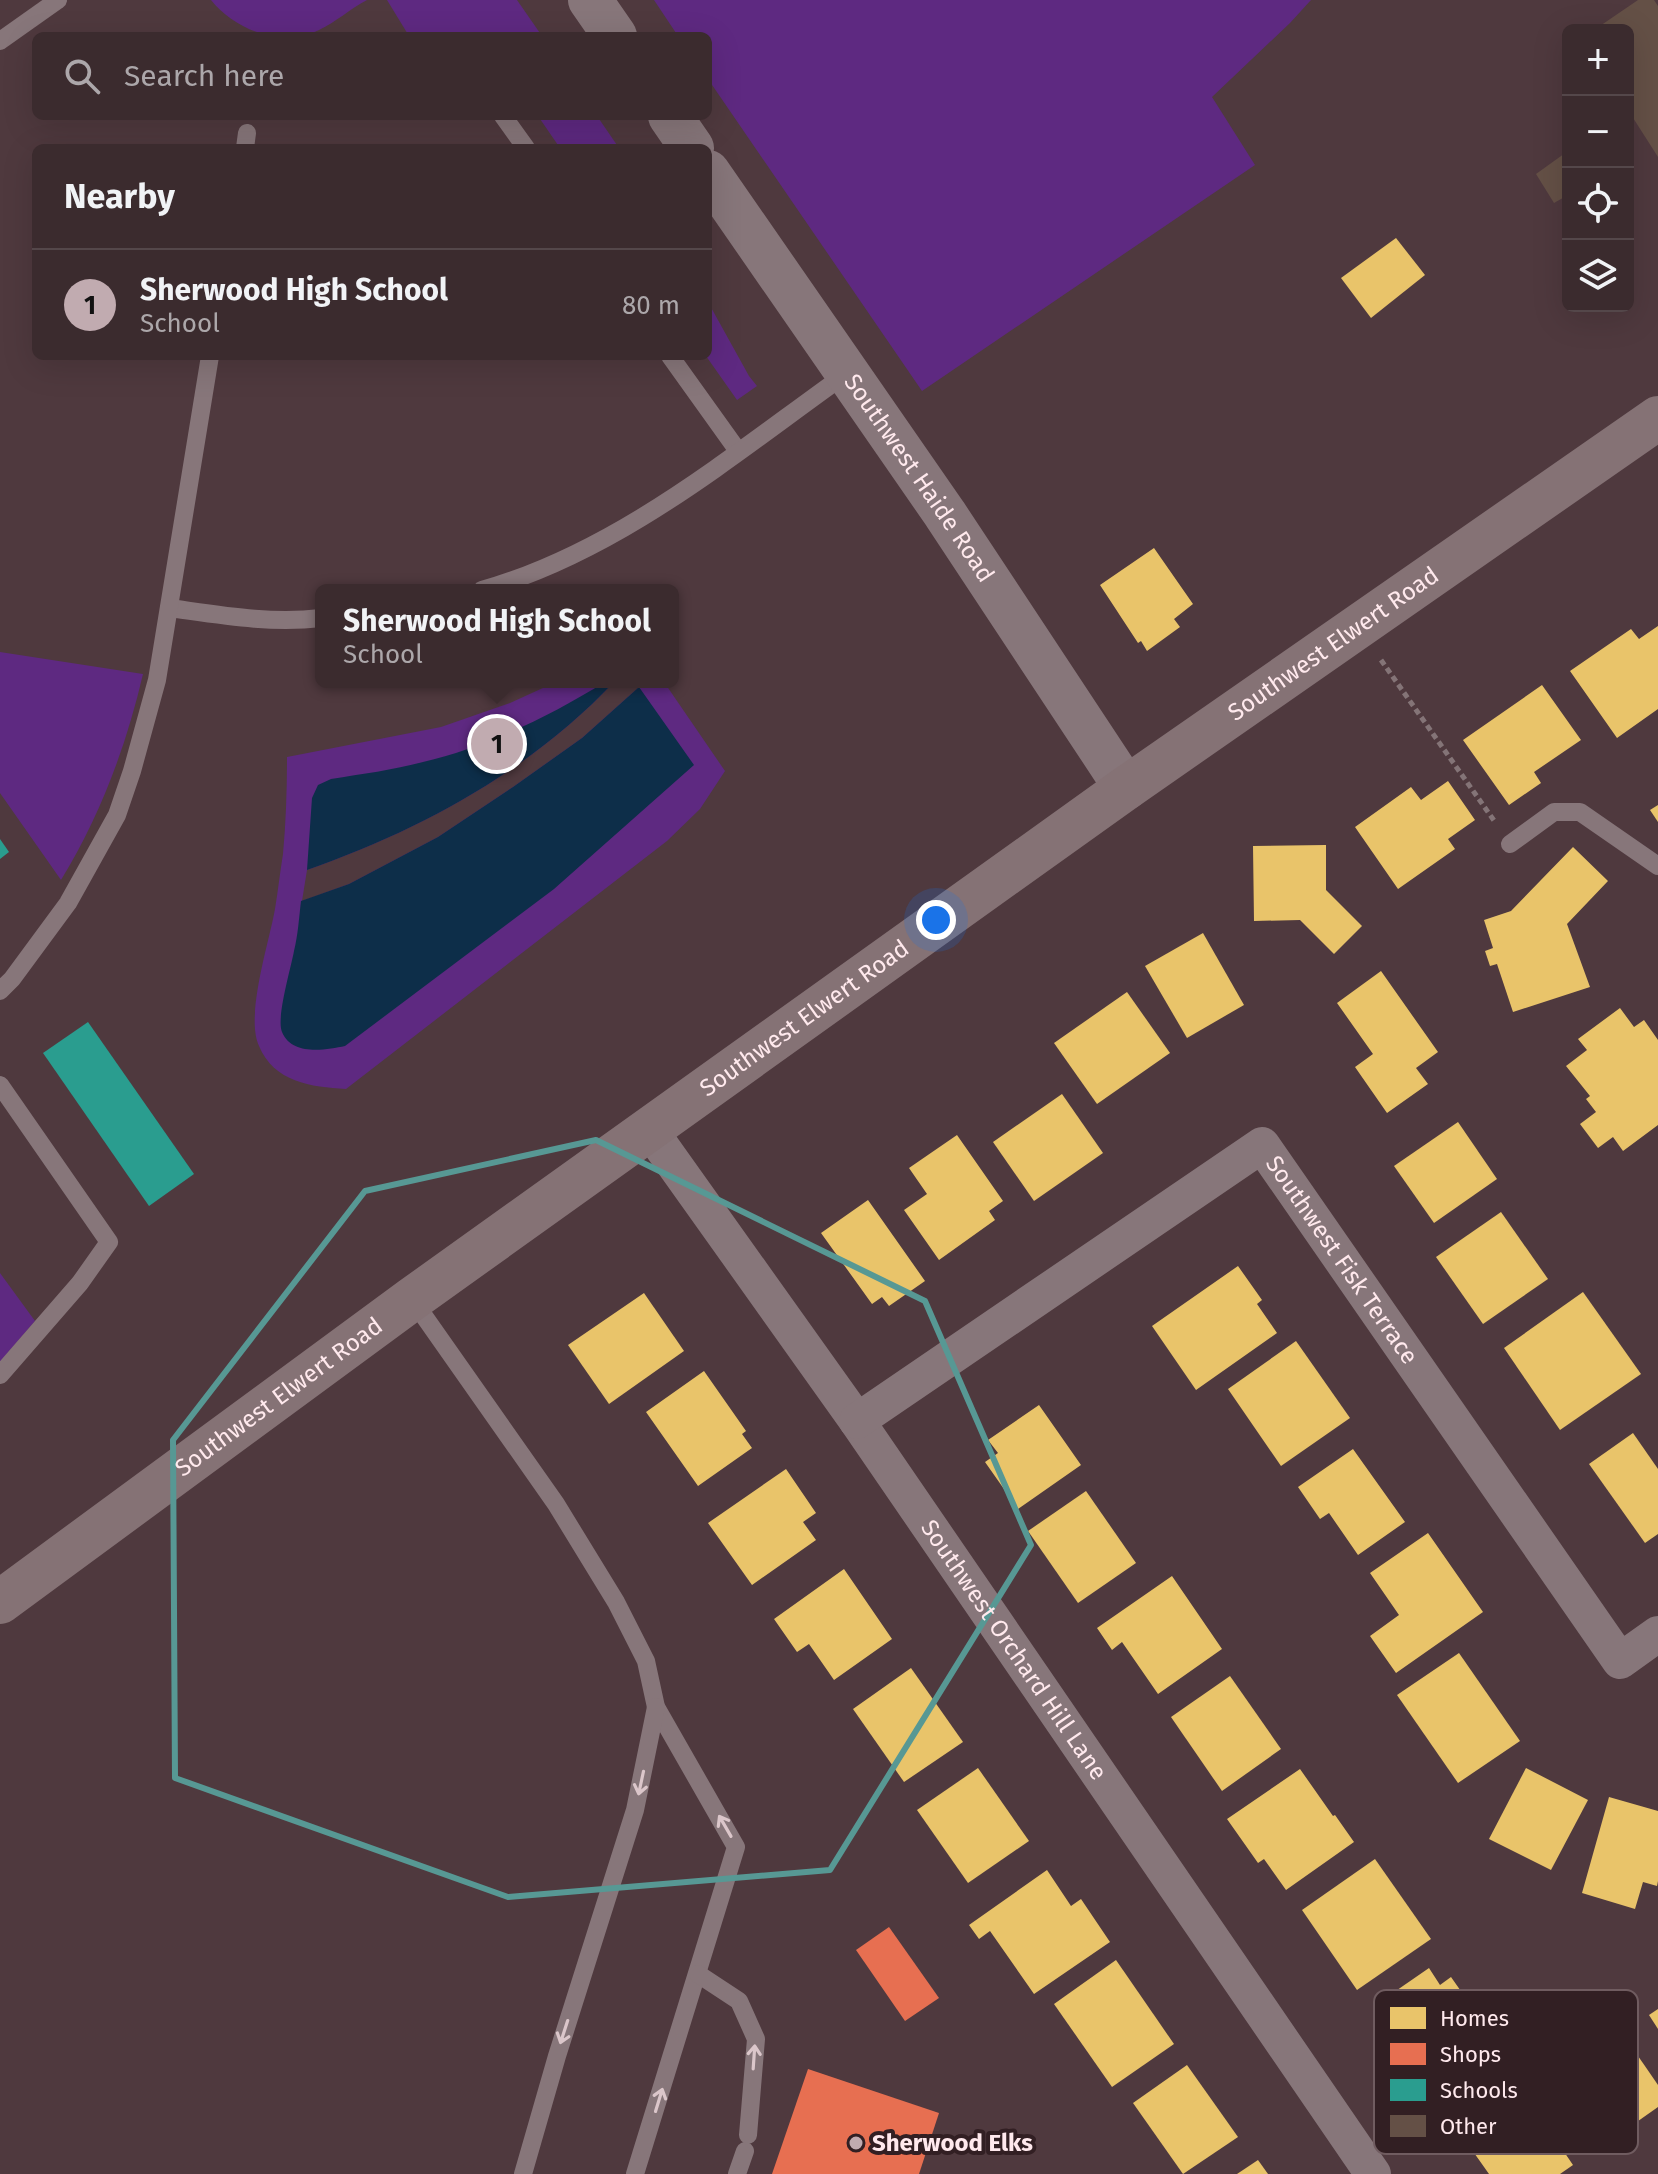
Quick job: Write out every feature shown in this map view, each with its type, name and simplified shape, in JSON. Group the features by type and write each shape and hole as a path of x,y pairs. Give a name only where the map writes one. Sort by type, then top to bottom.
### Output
{"main road":[{"name":"Southwest Elwert Road","path":"0,1602 412,1299 1126,788 1658,418"}],"street":[{"path":"590,0 612,32"},
{"path":"673,120 689,144"},
{"name":"Southwest Haide Road","path":"712,178 945,514 1126,788"},
{"name":"Southwest Orchard Hill Lane","path":"649,1129 857,1421 1373,2174"},
{"name":"Southwest Fisk Terrace","path":"857,1421 1262,1145 1620,1661 1658,1634"}],"lane":[{"path":"0,41 58,0"},
{"path":"506,120 523,144"},
{"path":"0,991 68,903 117,815 132,771 157,680 209,360"},
{"path":"673,360 738,451"},
{"path":"504,584 594,546 675,495 846,374"},
{"path":"169,608 233,617 295,621 315,619"},
{"path":"1510,844 1554,812 1580,812 1658,866"},
{"path":"0,1085 109,1242 80,1283 0,1375"},
{"path":"412,1299 556,1504 616,1602 646,1661 656,1707 736,1847 635,2174"},
{"path":"523,2174 635,1810 656,1707"},
{"path":"698,1974 739,2001 756,2039 747,2143 737,2174"}],"path":[{"path":"1357,627 1510,844"}],"highlighted area":[{"path":"596,1140 925,1301 1031,1545 830,1870 508,1897 175,1778 173,1440 365,1191"}],"shaded area":[{"path":"211,0 367,0 313,32 258,32 221,11"},
{"path":"387,0 517,0 539,32 407,32"},
{"path":"654,0 1311,0 1212,97 1255,165 922,391 712,85 712,32 675,32"},
{"path":"541,120 600,120 616,144 557,144"},
{"path":"712,309 757,386 737,400 709,360 712,360"},
{"path":"0,652 143,674 110,780 88,831 61,880 0,793"},
{"path":"543,688 608,688 547,743 472,794 391,836 307,870 302,901 349,884 438,837 582,738 638,688 668,688 725,771 700,809 667,841 346,1089 307,1084 284,1075 274,1068 259,1046 255,1017 283,854 287,757 441,727"},
{"path":"0,1273 35,1321 0,1362"}],"water":[{"path":"595,688 608,688 547,743 472,794 391,836 307,870 312,798 318,785 331,779 447,756 494,739"},
{"path":"640,688 694,765 554,889 345,1046 310,1050 287,1040 282,1032 281,1016 301,901 349,884 438,837 582,738"}],"building: Homes":[{"path":"1396,238 1425,275 1371,318 1341,278"},
{"path":"1154,548 1193,604 1174,619 1180,627 1147,651 1141,641 1138,643 1100,585"},
{"path":"1658,626 1658,709 1617,738 1570,671 1631,629 1639,639"},
{"path":"1542,685 1581,740 1534,772 1541,783 1509,805 1463,740"},
{"path":"1448,781 1475,820 1448,839 1455,849 1398,889 1355,827 1411,787 1421,800"},
{"path":"1658,805 1658,822 1650,810"},
{"path":"1326,845 1326,890 1362,926 1334,954 1300,920 1254,921 1253,846"},
{"path":"1573,847 1608,881 1567,924 1590,987 1513,1012 1497,964 1490,966 1485,951 1493,948 1484,920 1511,911"},
{"path":"1203,933 1244,1005 1187,1038 1145,966"},
{"path":"1381,971 1438,1052 1416,1068 1428,1084 1387,1113 1355,1067 1373,1054 1337,1003"},
{"path":"1127,992 1170,1053 1097,1104 1054,1043"},
{"path":"1620,1008 1634,1027 1644,1020 1658,1040 1658,1125 1623,1151 1613,1137 1598,1148 1580,1124 1596,1112 1586,1099 1590,1096 1566,1066 1587,1050 1578,1039"},
{"path":"1062,1094 1103,1153 1034,1201 993,1142"},
{"path":"1458,1122 1497,1179 1434,1223 1394,1166"},
{"path":"957,1135 1003,1201 989,1211 995,1220 939,1260 904,1210 927,1194 909,1168"},
{"path":"868,1200 925,1281 889,1306 882,1297 872,1304 821,1233"},
{"path":"1501,1212 1548,1279 1483,1324 1436,1257"},
{"path":"1238,1266 1262,1300 1257,1304 1277,1333 1196,1390 1152,1326"},
{"path":"1583,1292 1641,1374 1560,1430 1504,1348"},
{"path":"644,1293 684,1351 609,1404 568,1345"},
{"path":"1296,1341 1350,1418 1281,1466 1228,1389"},
{"path":"704,1371 746,1431 742,1434 752,1448 698,1486 646,1412"},
{"path":"1039,1405 1081,1465 1018,1509 985,1462 998,1453 988,1440"},
{"path":"1633,1433 1658,1469 1658,1534 1645,1543 1589,1464"},
{"path":"1353,1449 1405,1522 1358,1555 1329,1513 1320,1519 1298,1487"},
{"path":"786,1469 816,1513 803,1522 816,1540 752,1585 708,1523"},
{"path":"1086,1491 1136,1563 1078,1603 1028,1531"},
{"path":"1428,1533 1483,1612 1396,1673 1370,1636 1399,1615 1370,1573"},
{"path":"844,1569 892,1639 834,1680 809,1644 797,1652 774,1619"},
{"path":"1172,1576 1222,1649 1158,1694 1122,1642 1112,1650 1097,1628"},
{"path":"1459,1653 1520,1741 1458,1783 1397,1695"},
{"path":"911,1668 963,1742 904,1782 853,1709"},
{"path":"1230,1676 1281,1749 1222,1791 1171,1717"},
{"path":"978,1768 1029,1841 968,1883 917,1810"},
{"path":"1526,1768 1588,1800 1551,1870 1489,1839"},
{"path":"1300,1769 1354,1842 1286,1890 1264,1859 1258,1863 1227,1819"},
{"path":"1609,1797 1658,1811 1657,1886 1643,1882 1635,1909 1582,1893"},
{"path":"1375,1859 1431,1939 1357,1990 1302,1910"},
{"path":"1047,1870 1071,1906 1081,1899 1110,1942 1034,1994 990,1931 979,1939 969,1925"},
{"path":"1116,1960 1174,2044 1112,2087 1054,2004"},
{"path":"1429,1968 1440,1985 1451,1977 1460,1990 1397,1990"},
{"path":"1658,2009 1658,2029 1649,2015"},
{"path":"1638,2056 1658,2085 1658,2107 1638,2121"},
{"path":"1187,2065 1238,2137 1183,2174 1133,2103"},
{"path":"1475,2154 1566,2154 1573,2165 1560,2174 1489,2174"},
{"path":"1258,2160 1268,2174 1237,2174"}],"building: Shops":[{"path":"889,1927 939,1998 905,2021 856,1950"},
{"name":"Sherwood Elks","path":"808,2069 939,2113 919,2174 772,2174"}],"building: Schools":[{"path":"0,839 9,852 0,859"},
{"path":"88,1022 194,1174 149,1206 43,1053"}],"building: Other":[{"path":"1638,0 1654,0 1658,6 1658,157 1634,119 1634,24 1603,24"},
{"path":"1562,155 1562,198 1554,203 1536,174"}],"place":[{"name":"Sherwood High School","path":"497,744"},
{"name":"Sherwood Elks","path":"856,2143"}]}
